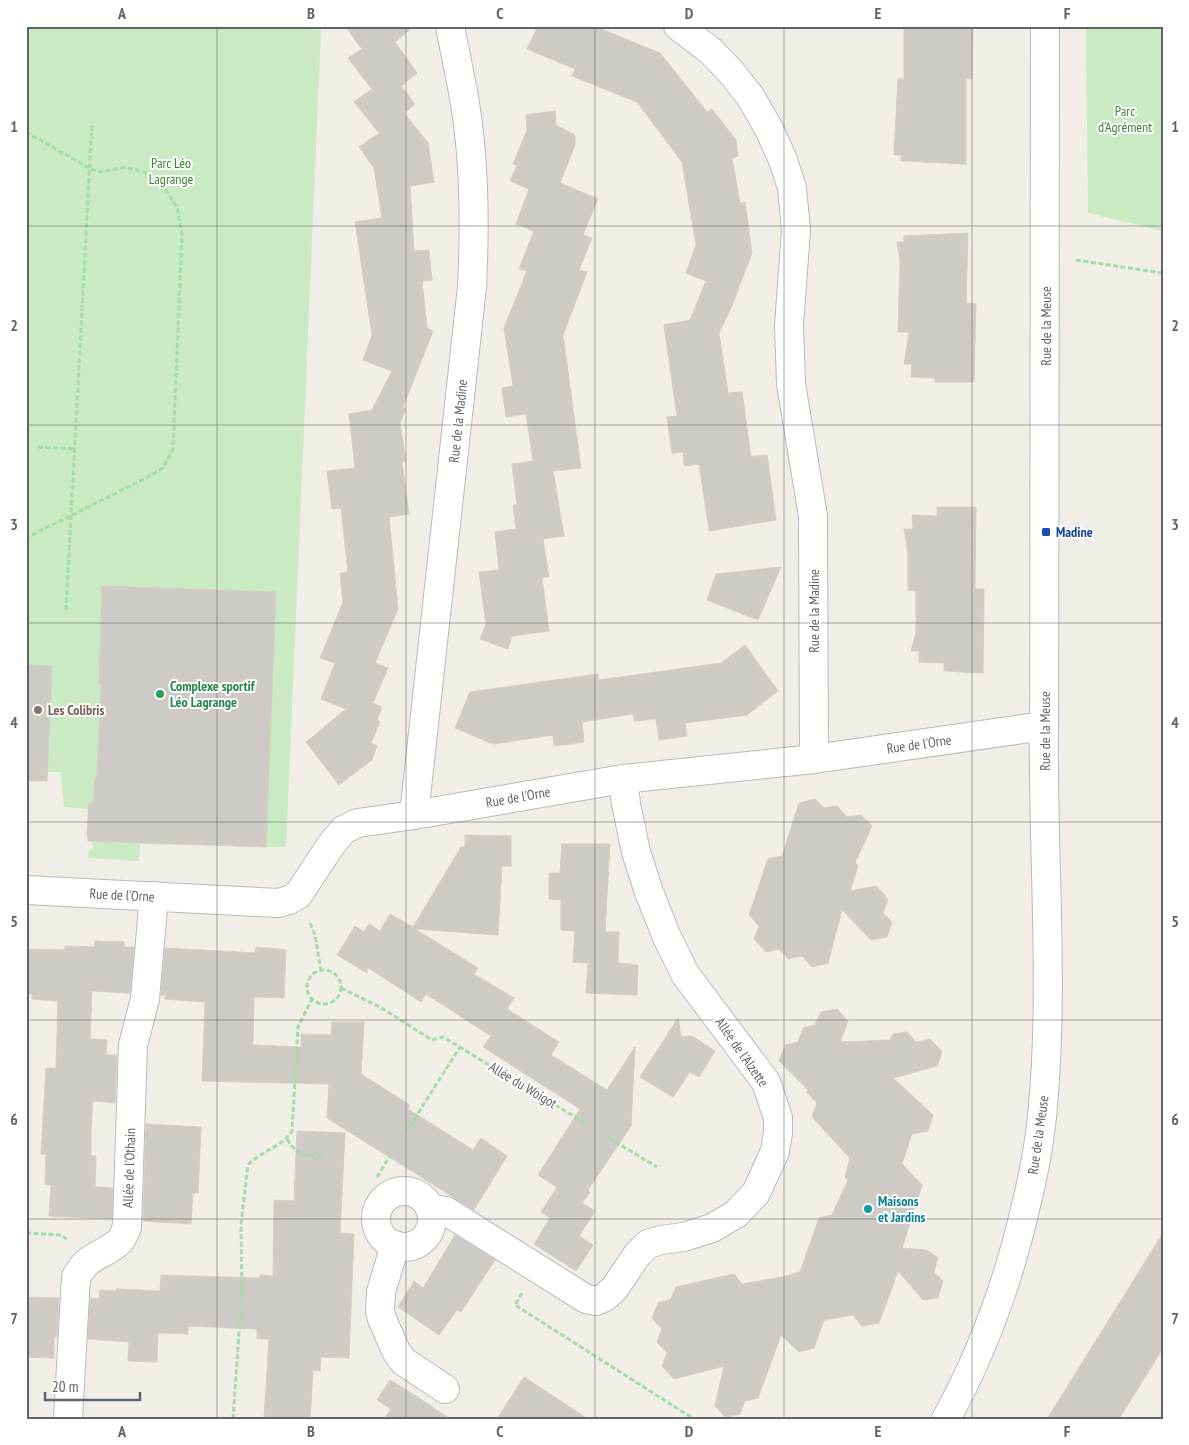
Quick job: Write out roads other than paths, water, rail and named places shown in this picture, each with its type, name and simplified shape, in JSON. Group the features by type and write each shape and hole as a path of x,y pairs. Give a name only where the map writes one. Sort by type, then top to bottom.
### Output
{"street":[{"name":"Rue de la Madine","path":"414,816 472,286 475,226 472,161 466,108 450,26"},
{"name":"Rue de la Madine","path":"678,26 711,51 750,96 769,129 783,160 792,188 796,230 789,326 791,384 813,516 814,759"},
{"name":"Rue de la Meuse","path":"946,1419 988,1333 1004,1288 1019,1238 1030,1191 1042,1117 1048,1012 1044,726 1046,532 1044,26"},
{"name":"Rue de l'Orne","path":"26,890 278,903 298,895 343,830 358,823 414,816 623,779 814,759 1044,726"},
{"name":"Allée de l'Alzette","path":"430,1209 446,1212 586,1299 596,1301 605,1297 614,1289 637,1255 648,1244 684,1237 712,1228 736,1214 756,1193 775,1151 778,1118 766,1082 685,974 666,935 636,852 623,779"},
{"name":"Allée de l'Othain","path":"68,1419 76,1277 80,1268 92,1257 121,1240 127,1227 133,1045 145,1000 154,896"},
{"path":"404,1191 420,1196 430,1209 432,1218 427,1235 412,1245 404,1247 395,1246 381,1235 377,1228 377,1210 381,1202 387,1196 404,1191"},
{"path":"395,1246 381,1292 380,1311 382,1319 396,1351 403,1361 445,1389"}],"place":[{"name":"Madine","path":"1046,532"},
{"name":"Complexe sportif Léo Lagrange","path":"160,694"},
{"name":"Les Colibris","path":"38,710"},
{"name":"Maisons et Jardins","path":"868,1209"}],"park label":[{"name":"Parc d'Agrément","path":"1125,120"},
{"name":"Parc Léo Lagrange","path":"171,172"}]}
